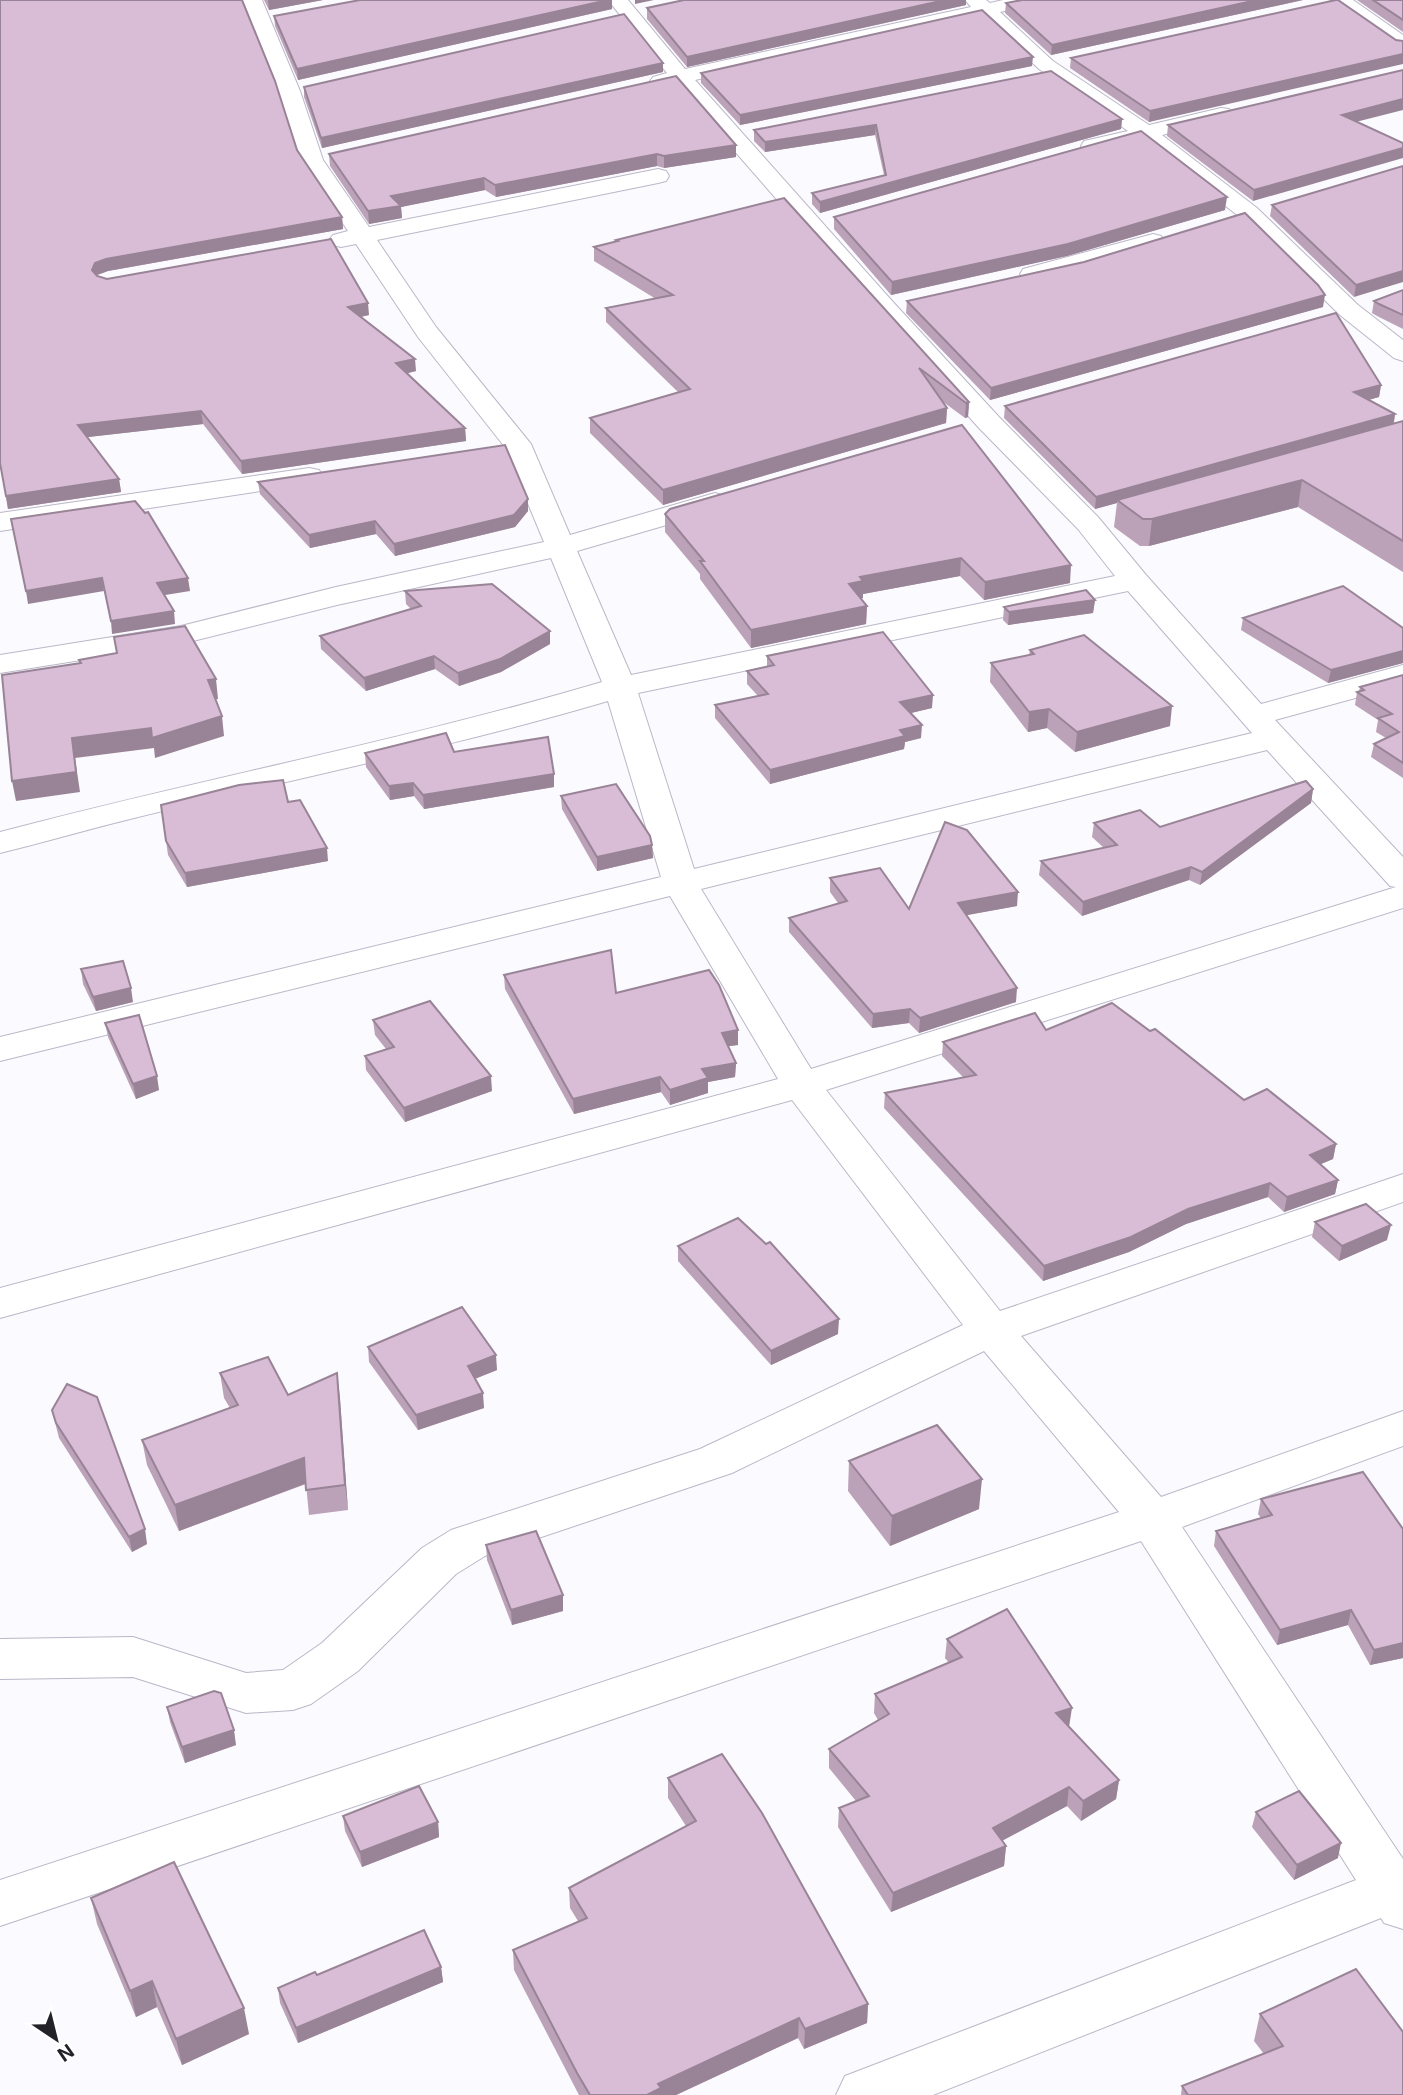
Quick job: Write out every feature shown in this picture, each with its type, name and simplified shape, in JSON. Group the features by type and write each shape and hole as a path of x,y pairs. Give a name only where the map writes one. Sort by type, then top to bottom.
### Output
{"street":[{"path":"639,86 980,4 1030,0"},
{"path":"1338,1 1403,44"},
{"path":"980,4 1051,68 1144,132 1249,213 1349,310 1401,351"},
{"path":"626,10 680,76 884,307 986,417 1101,519 1135,581 1403,878"},
{"path":"261,12 364,236 503,447 561,547 620,687 681,884 801,1085 991,1330 1152,1519 1399,1893 864,2095"},
{"path":"1078,150 1247,108"},
{"path":"733,136 760,130"},
{"path":"323,243 658,176"},
{"path":"1223,220 1274,205"},
{"path":"814,225 841,218"},
{"path":"1005,280 1073,264 1173,235"},
{"path":"1323,317 1381,299"},
{"path":"884,307 911,301"},
{"path":"0,522 340,471"},
{"path":"0,664 181,635 336,596 561,547 735,496"},
{"path":"0,843 127,809 355,758 620,687 1135,581"},
{"path":"0,1049 681,884 1265,727 1403,675"},
{"path":"0,1303 801,1085 1403,896"},
{"path":"0,1659 133,1657 246,1693 293,1690 340,1657 439,1561 468,1543 716,1461 991,1330 1403,1186"},
{"path":"0,1903 1152,1519 1403,1427"}],"building":[{"path":"0,0 242,0 275,81 297,150 342,217 106,259 95,263 92,270 97,276 107,279 331,239 368,303 348,307 415,359 396,363 465,428 241,461 201,411 78,425 119,479 6,496 0,463"},
{"path":"360,0 608,0 297,69 274,16"},
{"path":"684,0 945,0 687,57 647,8"},
{"path":"1022,0 1257,0 1052,45 1006,3"},
{"path":"1338,0 1396,40 1403,41 1403,54 1150,111 1071,58"},
{"path":"1373,0 1403,0 1403,20"},
{"path":"982,10 1033,57 740,115 701,73"},
{"path":"624,14 663,63 321,138 304,87"},
{"path":"1403,70 1403,99 1342,115 1403,143 1403,148 1254,190 1168,125"},
{"path":"1051,71 1122,119 820,202 812,193 886,175 876,125 765,142 754,130"},
{"path":"676,76 736,145 664,156 657,154 495,185 484,178 391,196 401,206 368,211 329,154"},
{"path":"1141,131 1227,197 1068,244 892,282 834,217"},
{"path":"1403,166 1403,271 1356,285 1272,205"},
{"path":"784,198 969,402 966,403 919,368 947,408 663,490 590,418 690,389 606,308 673,295 594,247"},
{"path":"1245,213 1325,295 991,388 907,301 1084,262"},
{"path":"1403,290 1403,315 1374,301"},
{"path":"1336,313 1381,385 1354,392 1395,414 1096,497 1005,406"},
{"path":"1403,421 1403,541 1302,480 1152,519 1143,519 1117,500"},
{"path":"962,425 1071,565 985,582 961,558 860,577 863,581 849,584 867,606 751,630 700,561 704,561 665,514 670,509"},
{"path":"505,445 528,499 514,515 394,544 375,521 309,535 258,482"},
{"path":"135,501 145,513 148,512 188,578 157,583 174,611 111,621 102,578 26,591 11,519"},
{"path":"492,584 550,631 500,659 458,673 434,656 364,678 320,636 421,606 405,591"},
{"path":"1343,586 1403,628 1403,651 1331,670 1243,618"},
{"path":"1086,590 1095,600 1009,612 1004,607"},
{"path":"185,626 216,679 208,680 222,716 152,738 151,728 72,738 76,772 12,781 2,675 81,663 79,660 117,653 114,637"},
{"path":"883,632 933,695 900,702 922,725 900,730 905,736 770,770 715,705 768,694 747,671 774,665 767,656"},
{"path":"1084,635 1172,706 1077,732 1049,709 1029,712 991,663 1034,654 1030,650"},
{"path":"1403,675 1403,763 1374,744 1399,732 1378,718 1392,714 1357,692 1364,690 1360,687"},
{"path":"446,733 454,752 548,737 554,774 423,795 413,783 389,786 365,753"},
{"path":"283,780 288,802 300,800 327,848 185,873 166,841 161,805 239,785"},
{"path":"1306,781 1313,789 1202,872 1191,867 1083,902 1041,861 1117,845 1094,823 1140,810 1160,827"},
{"path":"616,784 650,836 652,845 597,857 561,796"},
{"path":"945,822 967,830 1018,892 958,903 1017,988 920,1018 910,1009 873,1014 789,918 847,901 830,878 880,868 909,909"},
{"path":"611,950 616,993 709,970 719,985 738,1030 722,1033 736,1063 702,1069 708,1078 670,1090 660,1077 573,1099 504,975"},
{"path":"123,961 131,988 93,997 81,969"},
{"path":"430,1001 491,1076 404,1108 365,1056 394,1047 373,1020"},
{"path":"1112,1003 1150,1031 1155,1029 1244,1100 1267,1089 1336,1144 1310,1155 1338,1180 1287,1197 1270,1183 1188,1209 1131,1237 1044,1266 885,1093 976,1075 943,1042 1035,1013 1046,1030"},
{"path":"139,1015 157,1076 133,1084 105,1023"},
{"path":"1366,1204 1391,1225 1342,1246 1315,1222"},
{"path":"738,1218 766,1244 770,1242 839,1319 771,1351 678,1246"},
{"path":"462,1307 496,1355 468,1366 483,1393 416,1415 368,1347"},
{"path":"268,1357 288,1395 337,1373 345,1485 306,1490 304,1458 175,1505 142,1440 238,1405 220,1373"},
{"path":"67,1384 97,1397 145,1529 129,1537 56,1423 52,1410"},
{"path":"937,1425 982,1479 892,1516 849,1461"},
{"path":"1363,1472 1403,1529 1403,1643 1374,1650 1351,1610 1280,1630 1216,1531 1272,1515 1261,1499"},
{"path":"536,1531 563,1595 511,1610 486,1545"},
{"path":"1007,1609 1072,1708 1056,1713 1119,1780 1083,1801 1069,1787 993,1828 1006,1846 893,1893 839,1808 869,1796 829,1749 889,1714 875,1694 962,1657 947,1639"},
{"path":"214,1691 221,1693 234,1730 182,1747 167,1707"},
{"path":"722,1754 762,1813 868,2004 805,2029 799,2018 658,2084 661,2088 647,2095 590,2095 513,1950 587,1918 569,1888 696,1821 668,1778"},
{"path":"419,1786 438,1822 360,1852 343,1816"},
{"path":"1299,1791 1341,1843 1297,1865 1256,1812"},
{"path":"174,1862 244,2008 176,2039 152,1981 130,1991 91,1898"},
{"path":"424,1930 441,1967 296,2028 278,1988 315,1972 317,1975"},
{"path":"1356,1969 1403,2032 1403,2095 1188,2095 1182,2086 1283,2046 1260,2014"}]}
